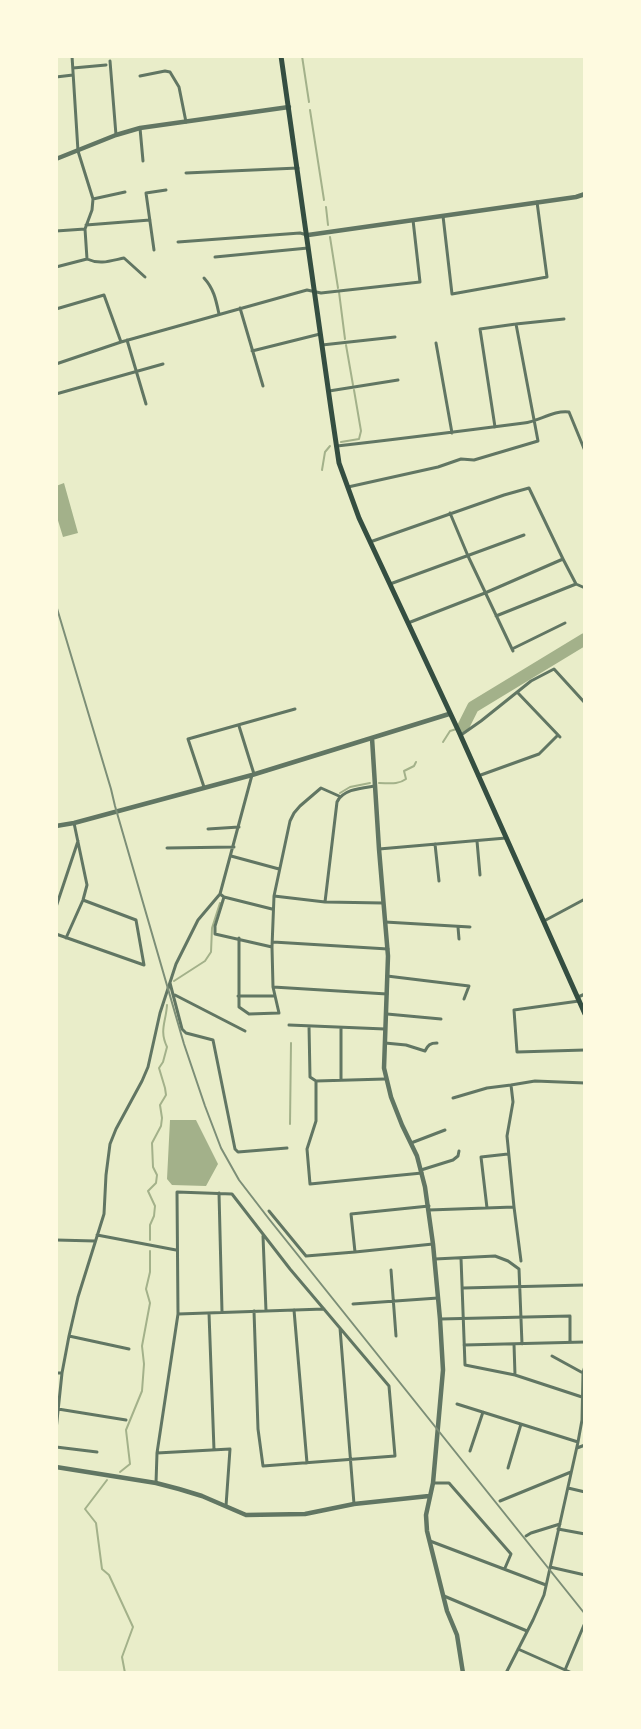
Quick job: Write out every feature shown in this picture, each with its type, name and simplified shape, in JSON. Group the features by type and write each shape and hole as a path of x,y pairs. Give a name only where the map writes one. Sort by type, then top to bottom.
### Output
{"main road":[{"path":"282,56 339,463 347,488 370,542 585,1014"}],"street":[{"path":"72,56 78,151 93,199 92,210 85,227 87,259"},
{"path":"110,61 116,135"},
{"path":"73,68 106,66"},
{"path":"140,76 165,71 170,72 179,87 186,122"},
{"path":"56,76 73,75"},
{"path":"56,160 116,135 140,128 289,108"},
{"path":"140,128 143,161"},
{"path":"186,173 298,168"},
{"path":"154,250 146,193 166,190"},
{"path":"93,199 125,192"},
{"path":"178,242 300,233 308,235 576,197 585,194"},
{"path":"442,215 452,294 547,276 537,202"},
{"path":"56,364 127,340 307,290 321,293 420,282 412,219"},
{"path":"56,231 150,220"},
{"path":"216,257 309,248"},
{"path":"56,268 87,259 103,263 124,258 145,277"},
{"path":"204,278 214,293 219,314"},
{"path":"56,309 104,294 121,342"},
{"path":"240,308 263,386"},
{"path":"496,427 480,329 564,319"},
{"path":"347,488 438,467 460,459 474,460 538,441 516,324"},
{"path":"252,351 320,334"},
{"path":"322,345 395,337"},
{"path":"127,340 146,404"},
{"path":"436,343 452,433"},
{"path":"56,394 163,364"},
{"path":"328,391 398,380"},
{"path":"337,446 496,427 534,421 562,411 569,412 585,451"},
{"path":"370,542 529,488 576,584 585,588"},
{"path":"450,514 512,650 565,623"},
{"path":"390,584 524,535"},
{"path":"407,623 485,593 563,559"},
{"path":"496,616 576,584"},
{"path":"459,734 532,681 554,669 585,704"},
{"path":"478,776 539,754 559,736 518,692"},
{"path":"204,787 188,740 295,709"},
{"path":"56,826 74,823 253,774 449,714"},
{"path":"56,1430 62,1373 69,1336 104,1214 110,1144 148,1067 160,1013 176,964 198,920 220,894 253,774 239,726"},
{"path":"372,738 378,849 388,949 388,994 384,1068 402,1125 422,1172 429,1208 440,1318 443,1370 433,1483 426,1515 430,1541 447,1611 457,1635 463,1673"},
{"path":"239,938 239,1007 249,1014 279,1013 273,987 272,909 290,821 294,813 321,788 339,796 356,789 375,786"},
{"path":"325,902 339,796"},
{"path":"66,938 83,900 86,885 74,823"},
{"path":"208,829 239,827"},
{"path":"378,849 506,838"},
{"path":"56,907 78,840"},
{"path":"477,840 480,875"},
{"path":"435,844 439,881"},
{"path":"168,848 234,847"},
{"path":"231,856 279,869"},
{"path":"220,894 224,898 272,909"},
{"path":"274,896 325,902 383,903"},
{"path":"224,898 215,926 215,934 272,947"},
{"path":"544,921 585,899"},
{"path":"56,934 144,965 136,920 83,900"},
{"path":"385,922 470,927"},
{"path":"458,927 458,939"},
{"path":"273,942 388,949"},
{"path":"387,976 469,986 464,998"},
{"path":"170,982 182,1028 186,1033 213,1040 235,1149 238,1152 287,1148"},
{"path":"273,987 388,994"},
{"path":"585,994 578,999 514,1010 517,1052 585,1050"},
{"path":"174,995 245,1031"},
{"path":"238,996 274,996"},
{"path":"386,1014 441,1019"},
{"path":"288,1025 385,1029"},
{"path":"310,1026 310,1077 316,1081 386,1078"},
{"path":"341,1028 342,1079"},
{"path":"384,1043 406,1045 425,1051 431,1043 437,1043"},
{"path":"316,1081 316,1122 307,1149 310,1184 422,1172 453,1160 458,1156 459,1152"},
{"path":"453,1098 487,1088 535,1082 585,1083"},
{"path":"511,1085 513,1102 508,1136 508,1154 521,1261"},
{"path":"411,1143 446,1130"},
{"path":"487,1208 481,1157 508,1154"},
{"path":"156,1483 157,1453 178,1314 177,1192 232,1194 263,1236 389,1386 395,1456 263,1466 258,1430 254,1311"},
{"path":"219,1193 222,1312"},
{"path":"355,1252 351,1214 429,1208 514,1207"},
{"path":"269,1210 306,1256 433,1244"},
{"path":"97,1235 176,1250"},
{"path":"263,1236 266,1311"},
{"path":"56,1240 95,1241"},
{"path":"435,1259 495,1256 508,1260 519,1269 522,1344"},
{"path":"461,1258 465,1365 515,1375 582,1397"},
{"path":"391,1270 396,1336"},
{"path":"463,1288 585,1285"},
{"path":"353,1304 438,1298"},
{"path":"178,1314 324,1309"},
{"path":"294,1310 307,1463"},
{"path":"209,1313 214,1450"},
{"path":"440,1318 570,1316 570,1342"},
{"path":"340,1328 354,1504"},
{"path":"69,1336 129,1349"},
{"path":"464,1345 585,1342"},
{"path":"514,1344 515,1375"},
{"path":"552,1356 583,1374"},
{"path":"506,1673 544,1595 577,1448 582,1420 583,1374 585,1366"},
{"path":"56,1373 62,1373"},
{"path":"457,1404 578,1442"},
{"path":"58,1409 126,1420"},
{"path":"470,1451 483,1412"},
{"path":"508,1468 521,1424"},
{"path":"577,1448 585,1445"},
{"path":"56,1447 97,1452"},
{"path":"157,1453 230,1449 226,1507"},
{"path":"56,1467 156,1483 202,1496 246,1515 305,1514 354,1504 429,1496"},
{"path":"500,1501 572,1472"},
{"path":"433,1483 449,1483 511,1554 505,1568"},
{"path":"568,1488 585,1492"},
{"path":"526,1536 560,1524"},
{"path":"558,1528 585,1534"},
{"path":"430,1541 546,1585"},
{"path":"550,1567 585,1575"},
{"path":"444,1596 527,1631"},
{"path":"565,1670 584,1625"},
{"path":"518,1649 572,1673"}],"shaded area":[{"path":"64,483 78,533 63,537 56,514 56,486"},
{"path":"170,1120 196,1120 218,1164 206,1186 172,1185 167,1179"}],"waterway":[{"path":"302,56 309,102"},
{"path":"310,110 324,200"},
{"path":"326,207 328,225"},
{"path":"330,237 338,288"},
{"path":"339,292 345,339"},
{"path":"346,345 353,385"},
{"path":"341,442 359,439 361,431 354,390"},
{"path":"322,470 325,452 330,446"},
{"path":"463,727 473,707 585,639"},
{"path":"443,742 450,731 463,727"},
{"path":"379,783 403,781 406,779 404,771 414,766 416,762"},
{"path":"340,793 350,787 370,783"},
{"path":"174,981 205,961 211,952 212,928 220,903"},
{"path":"150,1240 150,1225 154,1216 155,1206 148,1191 156,1183 157,1175 153,1167 152,1143 161,1126 160,1105 166,1095 159,1068 163,1062 167,1047 163,1036 167,1005"},
{"path":"290,1124 291,1043"},
{"path":"120,1472 130,1464 126,1430 142,1391 144,1364 142,1346 150,1303 146,1289 150,1272 150,1251"},
{"path":"107,1480 85,1509 96,1523 102,1569 109,1575 133,1627 122,1657 125,1673"}],"railway":[{"path":"56,605 184,1044 221,1148 239,1180 269,1219 585,1614"}]}
